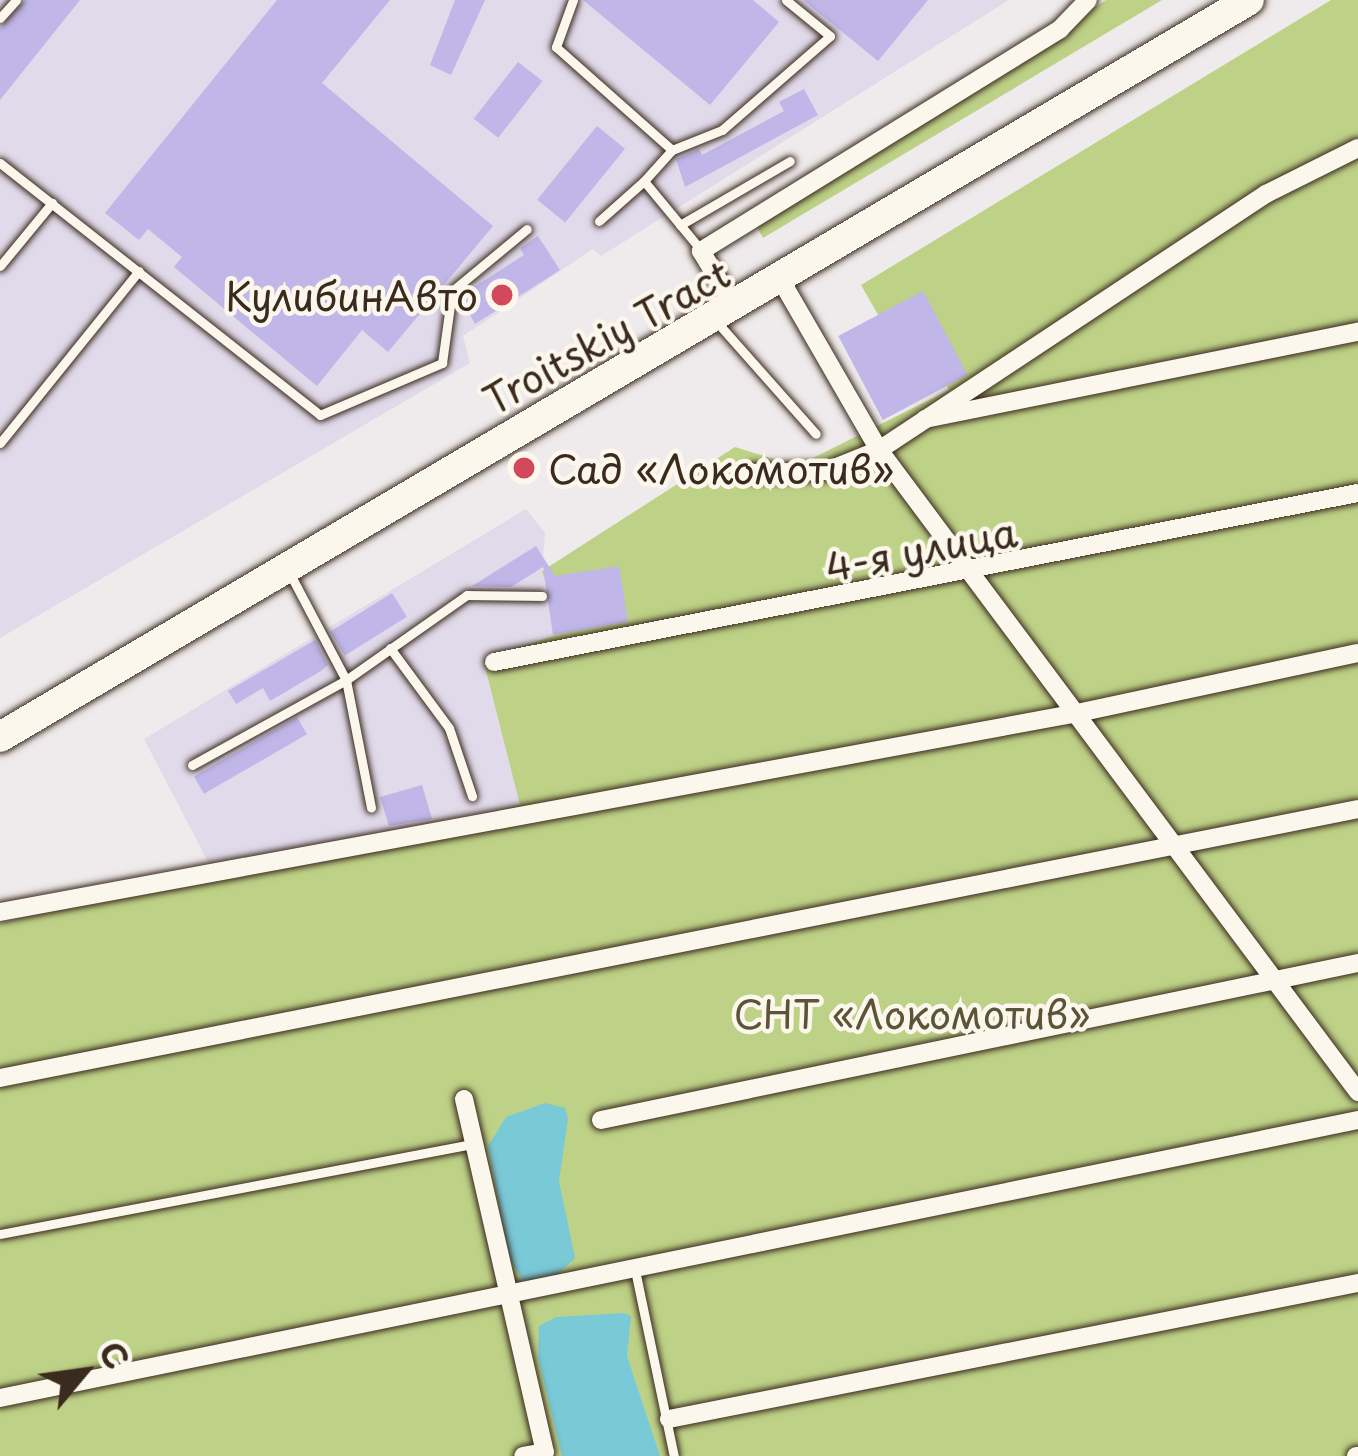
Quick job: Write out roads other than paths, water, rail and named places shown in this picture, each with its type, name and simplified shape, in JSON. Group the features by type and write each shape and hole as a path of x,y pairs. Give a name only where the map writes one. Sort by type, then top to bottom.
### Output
{"main road":[{"name":"Troitskiy Tract","path":"0,737 782,282 1249,0"}],"street":[{"path":"725,315 701,251 1060,29 1088,0"},
{"path":"752,472 827,471 879,450 915,421 1266,194 1358,148"},
{"path":"782,282 879,450 1268,981 1358,1092"},
{"path":"915,421 1358,332"},
{"name":"4-я улица","path":"494,662 971,574 1358,493"},
{"path":"0,913 1073,714 1358,653"},
{"path":"0,1078 1358,809"},
{"path":"601,1120 1358,963"},
{"path":"464,1099 545,1452 523,1456"},
{"path":"0,1398 1358,1120"},
{"path":"669,1419 1358,1282"}],"lane":[{"path":"0,18 16,0"},
{"path":"573,0 556,47 672,150"},
{"path":"598,221 672,150 722,130 830,36 786,0"},
{"path":"680,225 790,161"},
{"path":"0,163 320,415 442,363 452,291 527,229"},
{"path":"644,181 701,251"},
{"path":"0,266 52,202"},
{"path":"0,443 139,271"},
{"path":"725,315 816,434"},
{"path":"287,567 346,680 371,808"},
{"path":"192,765 346,680 467,595 542,596"},
{"path":"391,648 449,728 472,796"},
{"path":"0,1234 471,1144"},
{"path":"635,1270 674,1456"}],"water":[{"path":"545,1103 565,1108 568,1119 559,1181 575,1258 556,1276 525,1283 509,1259 488,1146 506,1117"},
{"path":"631,1316 627,1356 660,1456 562,1456 538,1358 539,1326 556,1317"}],"place":[{"name":"КулибинАвто","path":"502,295"},
{"name":"Сад «Локомотив»","path":"524,468"}],"park label":[{"name":"СНТ «Локомотив»","path":"912,1013"}]}
